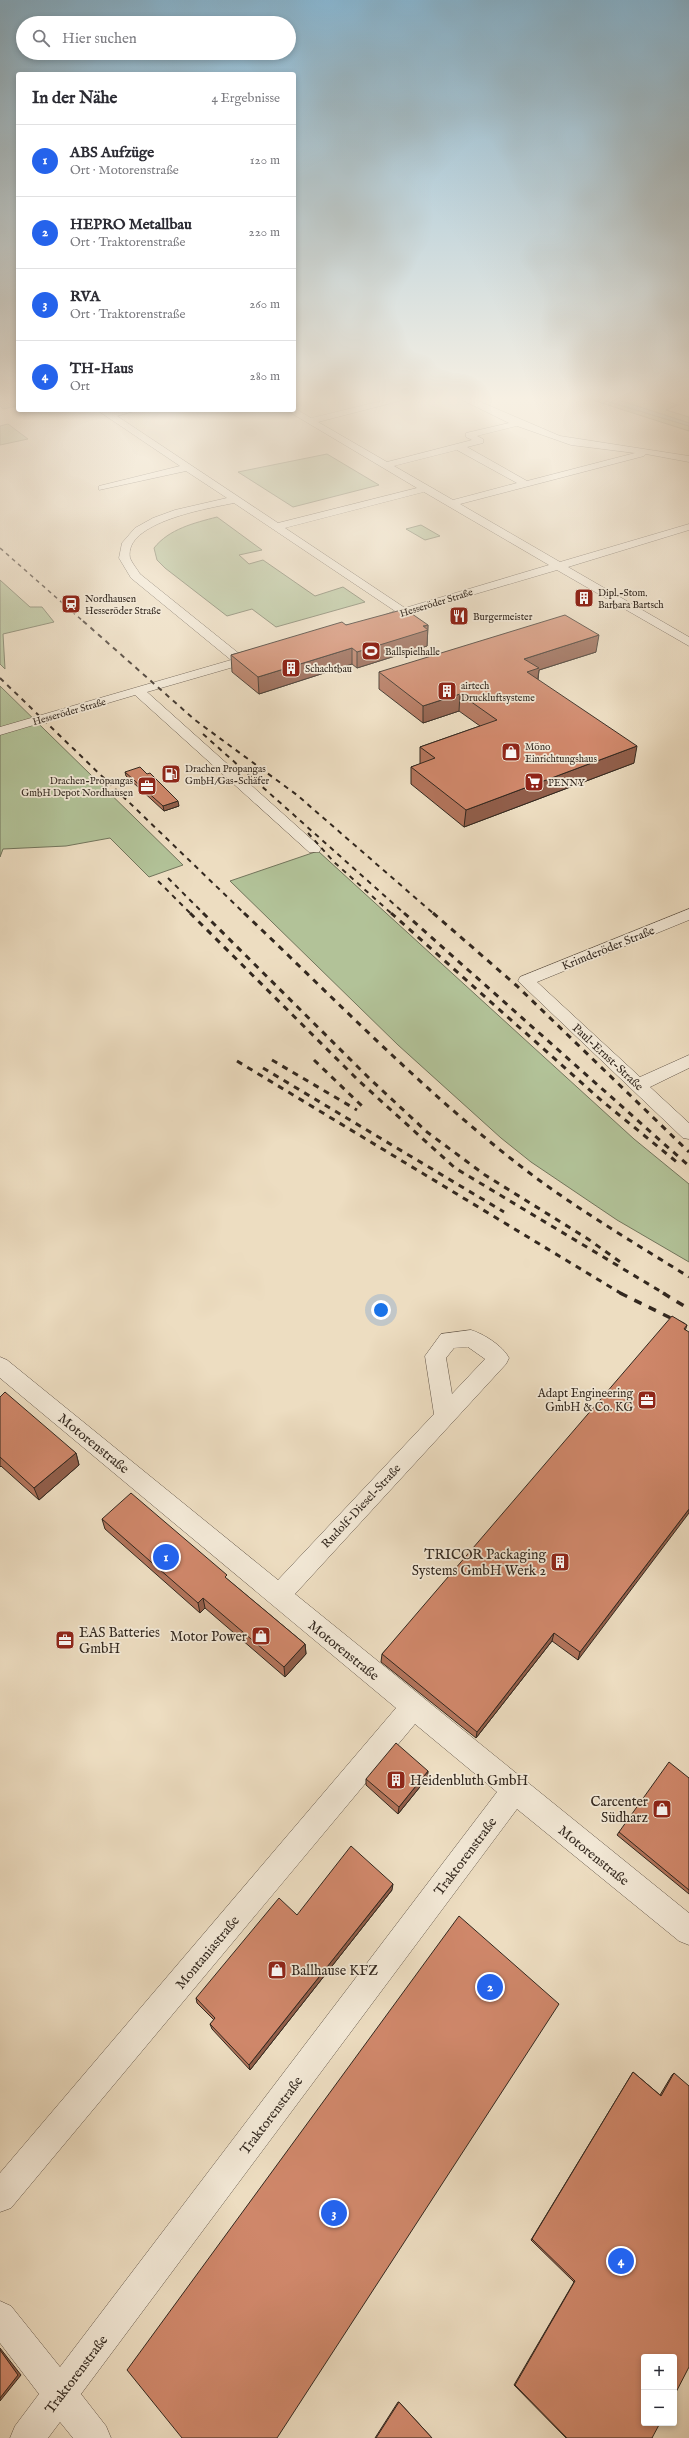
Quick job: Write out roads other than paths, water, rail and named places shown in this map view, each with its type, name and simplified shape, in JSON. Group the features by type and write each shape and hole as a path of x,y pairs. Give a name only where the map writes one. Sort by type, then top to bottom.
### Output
{"street":[{"path":"193,511 154,521 133,534 126,543 124,559 135,576 240,661"},
{"path":"255,511 404,612"},
{"path":"279,526 338,511"},
{"path":"466,511 689,642"},
{"name":"Hesseröder Straße","path":"372,621 689,527"},
{"name":"Hesseröder Straße","path":"0,731 269,652"},
{"path":"138,691 314,849"},
{"name":"Krimderöder Straße","path":"526,981 689,914"},
{"name":"Paul-Ernst-Straße","path":"526,981 689,1133"},
{"path":"638,1085 689,1061"},
{"name":"Motorenstraße","path":"0,1366 141,1480 278,1596 514,1791 689,1931"},
{"name":"Rudolf-Diesel-Straße","path":"278,1596 445,1417"},
{"name":"Montaniastraße","path":"0,2196 414,1707"},
{"name":"Traktorenstraße","path":"27,2438 514,1791"},
{"path":"0,2316 94,2438"}],"railway":[{"path":"0,548 84,622"},
{"path":"83,621 195,720 297,795 434,914"},
{"path":"0,678 245,914"},
{"path":"203,734 405,914"},
{"path":"308,833 334,862 392,914"},
{"path":"168,878 203,913"},
{"path":"158,881 190,913"},
{"path":"190,913 359,1081 455,1168 665,1294"},
{"path":"203,913 370,1079 427,1132 485,1175 588,1239 623,1264"},
{"path":"244,913 380,1044 450,1108 486,1138 523,1168 563,1197 689,1277"},
{"path":"391,913 602,1101 678,1163"},
{"path":"404,913 689,1166"},
{"path":"433,913 517,986 689,1152"},
{"path":"272,1060 357,1110"},
{"path":"314,1060 362,1106"},
{"path":"237,1061 622,1294"},
{"path":"263,1068 504,1212"},
{"path":"663,1293 689,1309"},
{"path":"622,1294 689,1327"}],"place":[{"name":"Dipl.-Stom. Barbara Bartsch","path":"584,598"},
{"name":"Nordhausen Hesseröder Straße","path":"71,604"},
{"name":"Burgermeister","path":"459,616"},
{"name":"Ballspielhalle","path":"371,651"},
{"name":"Schachtbau","path":"291,668"},
{"name":"airtech Druckluftsysteme","path":"447,691"},
{"name":"Möno Einrichtungshaus","path":"511,752"},
{"name":"Drachen Propangas GmbH/Gas-Schäfer","path":"171,774"},
{"name":"PENNY","path":"534,782"},
{"name":"Drachen-Propangas GmbH Depot Nordhausen","path":"147,786"},
{"name":"Adapt Engineering GmbH & Co. KG","path":"647,1400"},
{"name":"ABS Aufzüge","path":"166,1557"},
{"name":"TRICOR Packaging Systems GmbH Werk 2","path":"560,1562"},
{"name":"Motor Power","path":"261,1636"},
{"name":"EAS Batteries GmbH","path":"65,1640"},
{"name":"Heidenbluth GmbH","path":"396,1780"},
{"name":"Carcenter Südharz","path":"662,1809"},
{"name":"Ballhause KFZ","path":"277,1970"},
{"name":"HEPRO Metallbau","path":"490,1987"},
{"name":"RVA","path":"334,2213"},
{"name":"TH-Haus","path":"621,2261"}]}
